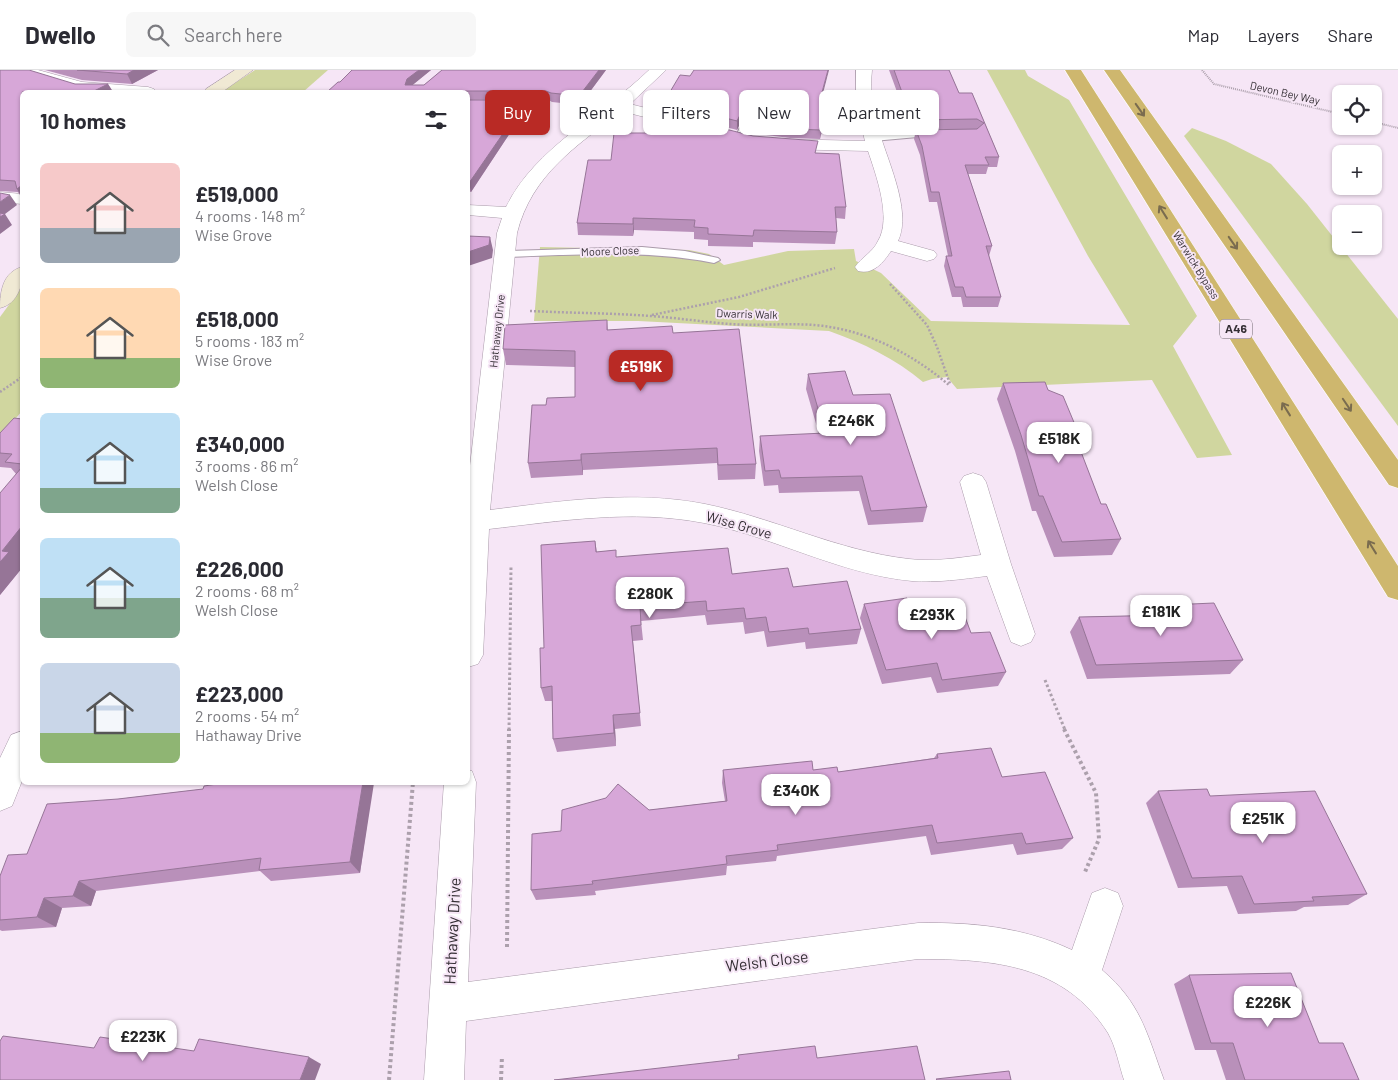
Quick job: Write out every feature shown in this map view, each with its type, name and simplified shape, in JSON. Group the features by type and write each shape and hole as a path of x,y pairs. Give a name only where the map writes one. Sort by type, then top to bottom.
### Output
{"highway":[{"name":"Warwick Bypass","path":"1073,70 1398,589"},
{"path":"1112,70 1398,479"}],"street":[{"path":"22,70 66,84 98,90"},
{"path":"215,90 245,70"},
{"name":"Hathaway Drive","path":"633,94 658,70"},
{"path":"864,70 863,99 890,199 892,232 887,244 865,267"},
{"path":"66,84 84,75"},
{"name":"Hathaway Drive","path":"470,621 476,520 507,233 513,213 524,192 539,172 584,135"},
{"path":"734,136 761,142 874,142"},
{"path":"0,197 20,199"},
{"path":"470,210 513,213"},
{"path":"887,244 927,255"},
{"path":"0,302 20,276"},
{"path":"973,482 997,564 1021,634"},
{"name":"Wise Grove","path":"476,520 584,509 630,506 653,507 705,514 886,567 939,571 997,564"},
{"path":"0,795 20,754"},
{"name":"Hathaway Drive","path":"444,1080 460,785"},
{"path":"1081,976 1105,906"},
{"name":"Welsh Close","path":"448,1004 918,941 956,940 1024,949 1048,958 1081,976 1106,1000 1122,1021 1144,1080"}],"lane":[{"path":"734,136 739,129"},
{"path":"874,142 946,133"},
{"name":"Moore Close","path":"505,254 642,250 685,254 714,260"}],"path":[{"name":"Devon Bey Way","path":"1202,70 1214,84 1332,112"},
{"path":"1382,124 1398,128"},
{"path":"649,316 739,297 847,264 865,267"},
{"name":"Dwarris Walk","path":"528,312 649,316 736,324 816,325 840,330 878,342 919,361 936,372 950,386 939,351 927,325 907,301 886,281 865,267"},
{"path":"0,392 20,378"},
{"path":"507,947 511,564"},
{"path":"1045,680 1096,793 1099,839 1083,877 1108,896 1105,906"},
{"path":"389,1080 413,785"},
{"path":"501,1080 502,1056"}],"green space":[{"path":"255,70 328,70 305,90 224,90"},
{"path":"987,70 1025,70 1028,76 1069,100 1197,316 1173,346 1232,455 1197,458 1152,380 957,389 947,377 923,382 879,352 829,331 638,321 534,321 540,247 689,250 709,254 724,265 788,251 854,249 856,261 881,273 931,321 1130,325 1088,256"},
{"path":"1192,128 1226,141 1271,164 1332,236 1332,255 1347,255 1398,319 1398,426 1184,136"},
{"path":"20,290 20,413 0,437 0,317"}],"building":[{"path":"0,70 29,70 75,84 108,84 96,90 20,90 20,187 17,189 15,181 0,180"},
{"path":"77,70 134,70 127,74"},
{"path":"352,70 419,70 407,79 405,85 424,85 442,70 599,70 584,90 560,90 560,94 551,93 550,90 329,90"},
{"path":"694,70 828,70 823,90 819,90 819,130 809,130 809,90 739,90 739,117 737,121 729,119 729,90 671,90 680,75 690,76"},
{"path":"894,70 949,70 959,93 972,93 999,157 985,157 989,165 965,165 992,246 986,246 1001,297 966,297 963,287 955,287 946,256 952,256 939,192 931,192 922,146 918,135 939,135 939,130 977,129 984,123 977,119 939,120 939,90 901,90"},
{"path":"470,100 485,100 485,135 502,135 470,182"},
{"path":"729,130 739,132 739,135 818,141 815,153 839,154 846,207 835,207 837,232 754,230 753,236 708,234 708,228 694,227 695,220 633,218 633,224 577,223 588,160 611,160 614,135 633,135 633,133 643,133 643,135 729,135"},
{"path":"0,193 10,195 0,202"},
{"path":"470,236 490,237 489,245 470,251"},
{"path":"607,320 607,330 672,326 673,333 739,329 756,464 718,465 717,448 581,454 581,460 528,463 532,405 546,405 547,398 575,397 575,351 503,349 505,325"},
{"path":"845,371 853,395 890,394 927,507 871,511 862,476 781,478 779,470 765,471 760,436 825,433 808,374"},
{"path":"1045,382 1048,390 1063,396 1083,444 1078,444 1101,504 1106,504 1121,539 1062,542 1043,496 1039,496 1003,383"},
{"path":"14,418 20,419 20,464 5,462 12,454 0,453 0,433"},
{"path":"20,469 20,528 2,551 9,552 0,562 0,493"},
{"path":"595,541 596,552 616,550 616,557 728,548 732,574 788,568 793,587 847,581 861,629 809,634 808,628 769,632 766,617 746,619 744,608 707,611 706,601 640,606 641,625 631,626 640,713 613,715 614,733 553,739 552,686 541,688 540,648 544,648 541,545"},
{"path":"907,598 912,611 961,606 971,633 990,632 1006,672 942,680 937,663 886,670 864,604"},
{"path":"1214,603 1243,660 1096,665 1079,617 1174,615 1169,605"},
{"path":"991,748 1002,777 1045,772 1073,838 1026,844 1022,833 937,843 932,825 777,845 778,850 726,856 727,864 592,881 593,884 531,890 532,834 561,831 562,810 606,798 618,784 649,810 727,801 723,770 812,761 813,770 837,767 838,772 938,758 937,754"},
{"path":"363,785 350,862 259,870 261,858 79,881 73,896 44,898 37,917 0,920 0,876 8,855 27,854 47,804 118,799 203,789 204,786"},
{"path":"1207,789 1210,796 1315,791 1367,894 1312,897 1314,901 1254,904 1242,876 1192,878 1158,791"},
{"path":"1291,973 1319,1043 1343,1043 1359,1080 1245,1080 1233,1043 1211,1043 1189,975"},
{"path":"3,1036 94,1048 100,1037 194,1051 199,1039 309,1057 300,1080 0,1080 0,1041"},
{"path":"815,1046 817,1058 917,1046 925,1080 554,1080 739,1059 738,1055"},
{"path":"1009,1071 1011,1080 936,1079"}]}
